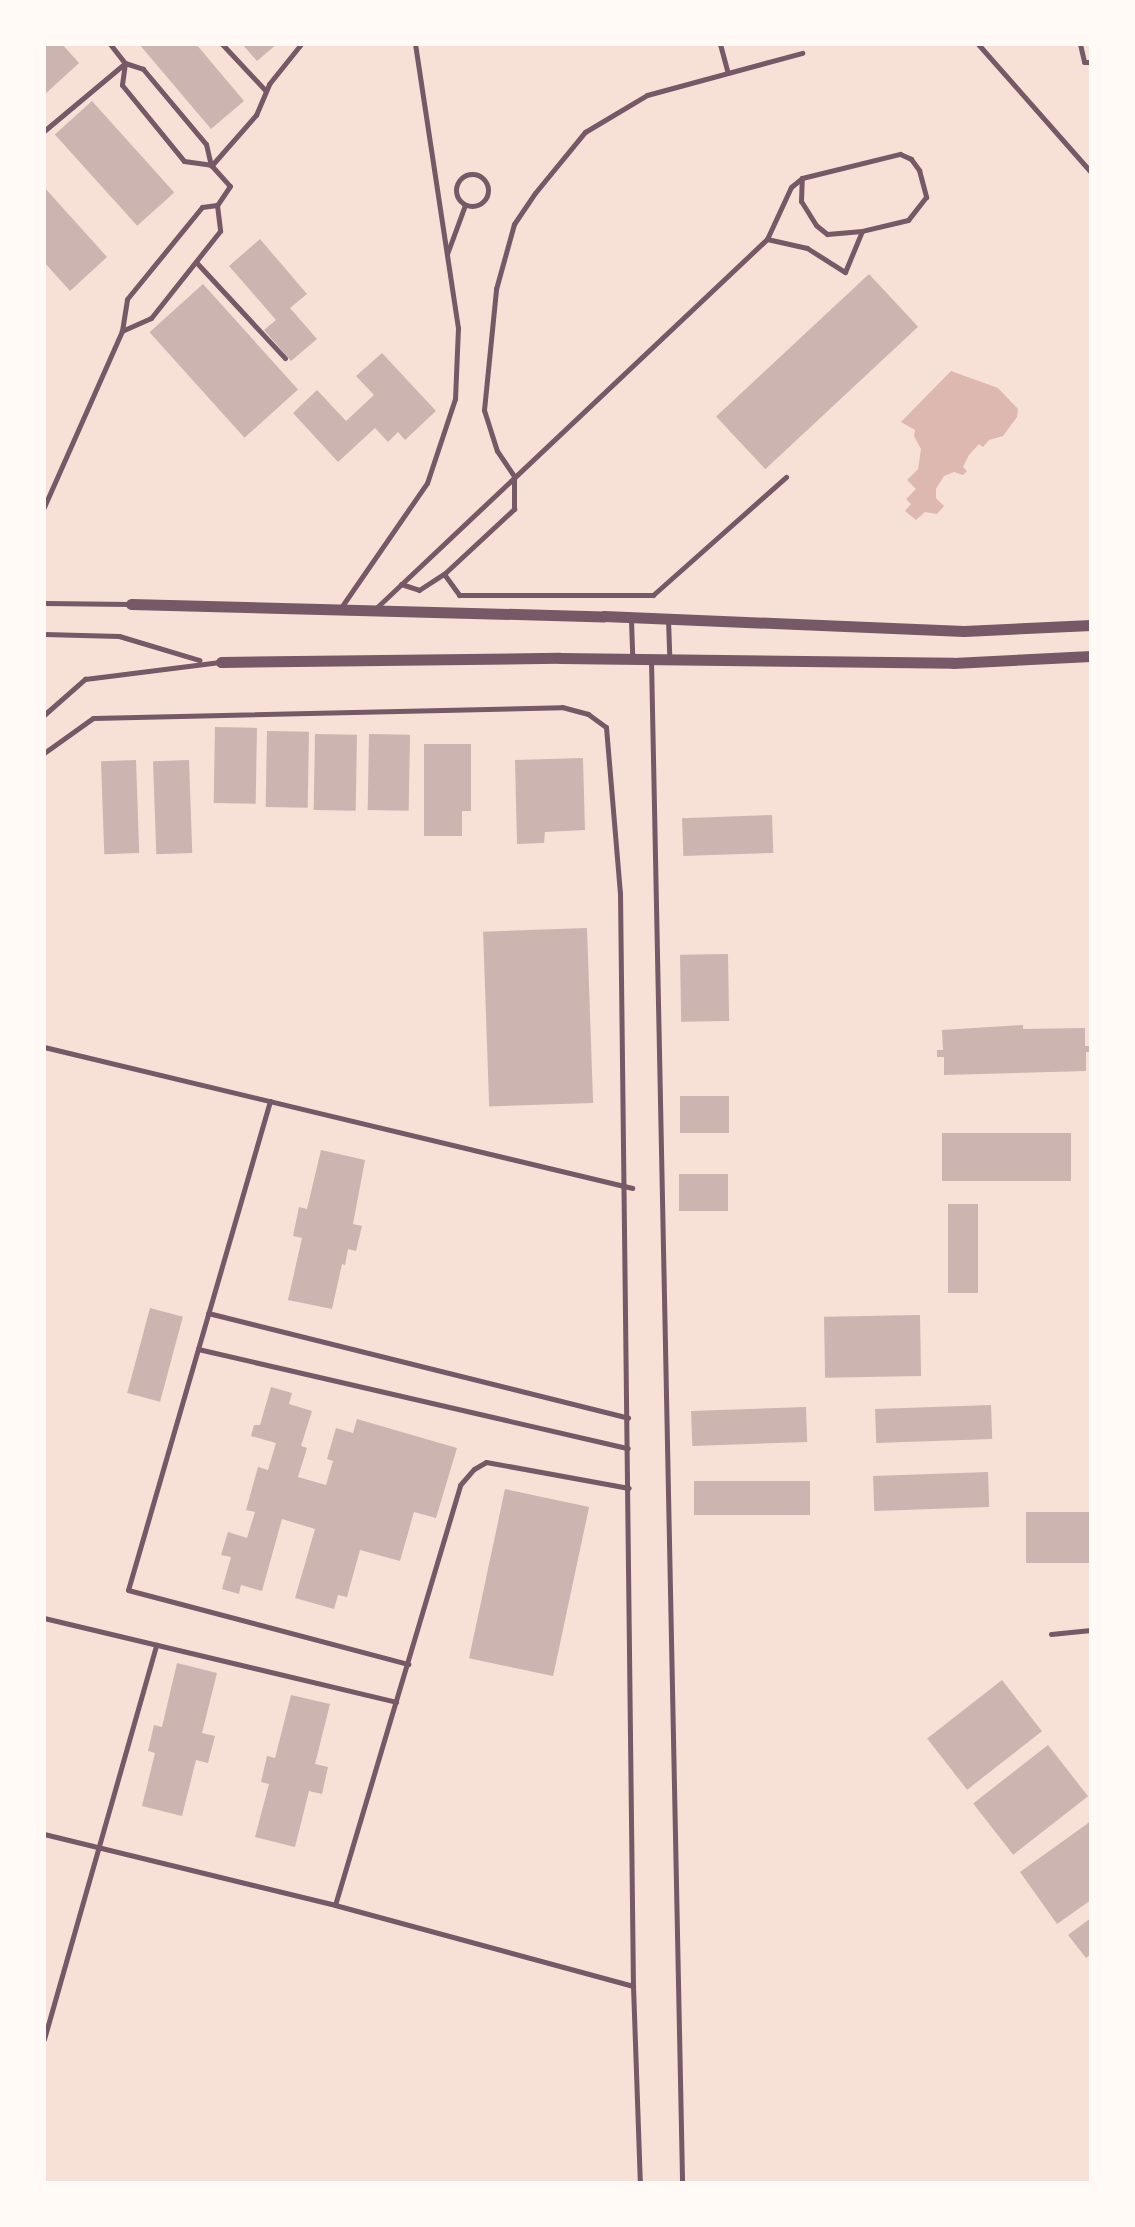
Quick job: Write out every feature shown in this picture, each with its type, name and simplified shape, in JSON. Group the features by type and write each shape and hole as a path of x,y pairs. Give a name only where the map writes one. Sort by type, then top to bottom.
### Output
{"street":[{"path":"131,604 668,618 964,631 1091,625"},
{"path":"221,662 669,659 953,663 1091,656"}],"lane":[{"path":"110,44 125,63 143,69 206,144 211,165 230,186 217,205 220,231 151,318 122,331"},
{"path":"222,44 266,91"},
{"path":"211,165 256,115 266,91 301,44"},
{"path":"339,610 427,483 455,399 458,328 415,44"},
{"path":"720,44 728,73"},
{"path":"978,44 1091,172"},
{"path":"1080,44 1084,62 1091,62"},
{"path":"401,584 419,590 444,574 514,509 514,476 497,451 484,410 496,289 514,224 585,132 647,95 802,53"},
{"path":"44,131 125,63"},
{"path":"125,63 122,85 184,161 211,165"},
{"path":"374,610 767,239 791,187 802,178 900,154 911,159 926,188 919,210 908,220 862,231 827,234 816,225 801,201 802,178"},
{"path":"477,175 485,182 487,197 475,206 465,205 456,192 459,182 467,176 477,175"},
{"path":"44,507 122,331 127,299 202,207 217,205"},
{"path":"447,255 465,205"},
{"path":"767,239 807,248 845,272 862,231"},
{"path":"196,262 285,358"},
{"path":"444,574 459,595 653,595 786,477"},
{"path":"44,603 131,604"},
{"path":"631,617 632,659"},
{"path":"668,618 669,659"},
{"path":"44,634 119,636 202,661"},
{"path":"651,659 682,2183"},
{"path":"44,715 85,679 202,661 221,662"},
{"path":"44,753 61,737 93,718 562,707 588,714 606,727 620,893 633,1986 640,2183"},
{"path":"44,1047 632,1188"},
{"path":"270,1101 128,1590 408,1664"},
{"path":"208,1313 628,1418"},
{"path":"198,1349 628,1448"},
{"path":"335,1905 460,1485 474,1469 486,1462 629,1488"},
{"path":"44,1618 396,1702"},
{"path":"1051,1634 1091,1630"},
{"path":"44,2039 156,1645"},
{"path":"44,1834 335,1905 633,1986"}],"shaded area":[{"path":"951,371 998,388 1018,409 1017,417 1003,436 989,440 983,447 979,444 969,455 963,467 967,471 963,475 954,472 944,476 936,489 936,498 944,506 937,514 925,512 916,520 905,511 911,504 906,499 916,489 907,480 918,469 921,449 914,436 915,430 901,422"}],"building":[{"path":"44,44 62,44 79,63 44,95"},
{"path":"139,44 196,44 244,101 211,129"},
{"path":"242,44 277,44 257,61"},
{"path":"92,101 174,192 137,226 55,134"},
{"path":"44,187 107,257 70,291 44,262"},
{"path":"260,239 307,294 290,308 317,339 291,361 264,330 276,320 229,266"},
{"path":"869,274 918,327 765,469 716,417"},
{"path":"203,284 298,390 245,438 149,332"},
{"path":"382,353 436,411 405,440 398,432 388,442 375,428 338,462 293,413 317,390 346,421 374,395 356,376"},
{"path":"215,727 257,728 256,804 214,803"},
{"path":"267,731 309,732 308,808 266,807"},
{"path":"315,734 357,735 356,811 314,810"},
{"path":"369,734 410,735 409,811 368,810"},
{"path":"424,744 471,744 471,811 462,811 462,836 424,836"},
{"path":"583,758 585,830 545,832 544,843 517,844 515,760"},
{"path":"136,760 139,853 104,854 101,761"},
{"path":"189,760 192,853 156,854 153,761"},
{"path":"772,815 773,853 683,856 682,818"},
{"path":"587,928 593,1103 489,1107 483,932"},
{"path":"728,954 729,1021 681,1022 680,955"},
{"path":"1023,1025 1023,1029 1085,1028 1085,1046 1091,1046 1091,1052 1086,1052 1086,1071 944,1075 944,1057 937,1057 937,1050 943,1050 942,1030"},
{"path":"680,1096 729,1096 729,1133 680,1133"},
{"path":"942,1133 1071,1133 1071,1181 942,1181"},
{"path":"321,1150 365,1160 353,1224 362,1226 356,1251 348,1249 345,1265 342,1264 332,1309 288,1300 302,1238 293,1236 299,1207 307,1209"},
{"path":"679,1174 728,1174 728,1211 679,1211"},
{"path":"948,1204 978,1204 978,1293 948,1293"},
{"path":"150,1308 183,1317 160,1402 127,1393"},
{"path":"920,1315 921,1376 825,1378 824,1317"},
{"path":"271,1387 292,1393 289,1404 312,1411 301,1446 307,1448 298,1477 326,1485 333,1461 327,1459 336,1428 353,1433 357,1419 457,1448 436,1518 414,1512 400,1561 360,1550 347,1597 338,1595 334,1609 295,1598 315,1529 282,1519 262,1591 241,1585 239,1594 222,1589 231,1557 221,1555 228,1532 247,1538 255,1512 246,1510 258,1467 268,1470 276,1443 251,1436 254,1425 260,1425"},
{"path":"991,1405 992,1439 876,1443 875,1409"},
{"path":"806,1407 807,1442 692,1446 691,1411"},
{"path":"988,1472 989,1507 874,1511 873,1476"},
{"path":"694,1481 810,1481 810,1515 694,1515"},
{"path":"505,1489 589,1507 553,1676 469,1658"},
{"path":"1026,1512 1091,1512 1091,1563 1026,1563"},
{"path":"177,1663 217,1673 202,1733 215,1736 208,1763 196,1760 182,1816 142,1806 155,1753 148,1751 154,1725 162,1727"},
{"path":"1002,1680 1042,1731 967,1790 927,1738"},
{"path":"291,1695 330,1704 315,1764 328,1767 322,1794 309,1791 295,1847 255,1837 269,1784 261,1782 267,1756 275,1758"},
{"path":"1048,1745 1088,1796 1013,1855 973,1803"},
{"path":"1091,1821 1091,1900 1057,1924 1020,1872"},
{"path":"1091,1918 1091,1954 1086,1958 1068,1935"}]}
